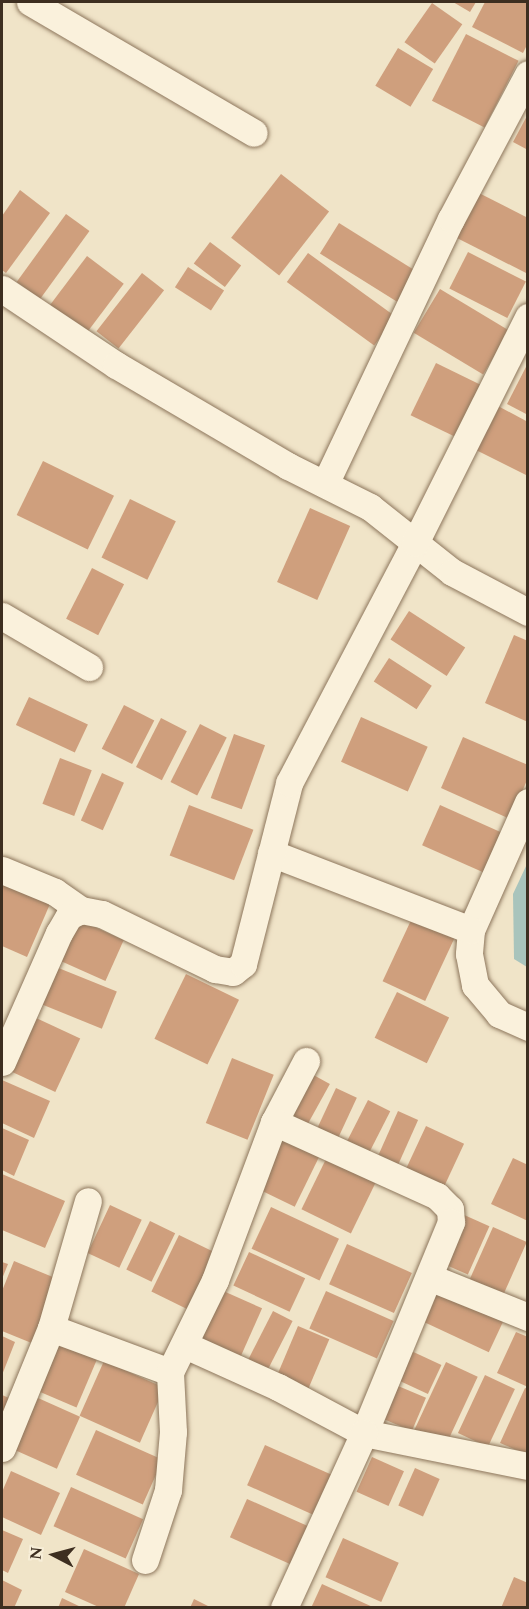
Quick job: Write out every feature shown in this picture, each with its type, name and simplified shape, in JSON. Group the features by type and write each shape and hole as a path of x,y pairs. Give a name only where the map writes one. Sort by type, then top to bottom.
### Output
{"street":[{"path":"30,2 254,133"},
{"path":"325,484 451,219 528,74"},
{"path":"2,290 116,365 325,484 370,507 452,572 528,612"},
{"path":"2,870 55,892 81,910 102,914 215,969 233,972 243,964 289,783 415,543 528,317"},
{"path":"2,616 89,667"},
{"path":"528,801 471,930 469,954 474,985 499,1014 528,1027"},
{"path":"271,853 471,930"},
{"path":"2,1062 58,933 69,916 81,910"},
{"path":"145,1560 168,1490 173,1432 170,1372 215,1280 274,1122 306,1061"},
{"path":"274,1122 437,1196 450,1209 451,1221 364,1433 284,1608"},
{"path":"2,1448 51,1328 88,1201"},
{"path":"429,1277 528,1317"},
{"path":"51,1328 170,1372"},
{"path":"184,1345 278,1388 364,1433 528,1466"}],"water":[{"path":"527,864 527,967 514,959 513,894"}],"building":[{"path":"453,2 476,2 470,12"},
{"path":"485,2 528,2 528,43 523,53 472,27"},
{"path":"432,3 462,24 435,64 404,42"},
{"path":"466,34 519,61 485,128 432,101"},
{"path":"398,48 433,69 410,107 375,86"},
{"path":"528,114 528,150 513,142"},
{"path":"281,174 329,212 279,275 231,238"},
{"path":"20,190 50,213 6,273 2,270 2,216"},
{"path":"475,191 528,218 528,274 453,236"},
{"path":"66,214 89,231 40,299 17,282"},
{"path":"339,223 416,271 397,302 320,254"},
{"path":"210,242 241,265 225,287 194,264"},
{"path":"468,252 526,282 507,318 449,289"},
{"path":"308,253 395,316 374,346 287,282"},
{"path":"87,256 124,284 86,334 49,306"},
{"path":"188,267 224,290 211,311 175,287"},
{"path":"142,273 164,290 119,349 96,331"},
{"path":"440,289 509,331 483,374 414,333"},
{"path":"436,363 480,384 455,437 411,415"},
{"path":"528,363 528,415 507,404"},
{"path":"498,406 528,422 528,476 476,450"},
{"path":"43,461 114,496 88,550 17,515"},
{"path":"130,499 176,521 147,580 102,557"},
{"path":"310,508 350,526 317,600 277,582"},
{"path":"92,568 124,584 98,635 66,619"},
{"path":"409,611 465,647 447,676 390,640"},
{"path":"514,635 528,641 528,722 485,703"},
{"path":"389,658 432,686 417,709 374,681"},
{"path":"29,697 88,724 75,753 16,725"},
{"path":"124,705 154,720 132,764 102,749"},
{"path":"361,717 428,747 408,791 341,762"},
{"path":"161,718 187,731 162,780 136,767"},
{"path":"200,724 227,738 197,796 170,782"},
{"path":"234,734 265,745 242,809 211,798"},
{"path":"463,737 528,765 528,778 510,819 441,788"},
{"path":"60,758 92,770 74,816 42,804"},
{"path":"102,773 124,783 103,830 81,821"},
{"path":"189,805 253,830 234,880 170,855"},
{"path":"440,805 502,833 484,873 422,845"},
{"path":"2,883 50,904 27,957 2,946"},
{"path":"413,916 456,936 425,1001 383,981"},
{"path":"79,920 124,940 105,981 61,961"},
{"path":"51,965 117,992 102,1029 36,1002"},
{"path":"186,974 239,1000 207,1065 154,1039"},
{"path":"397,992 449,1017 427,1063 375,1038"},
{"path":"34,1017 80,1039 55,1092 9,1070"},
{"path":"232,1058 274,1075 248,1140 206,1123"},
{"path":"308,1072 330,1084 305,1129 283,1117"},
{"path":"2,1080 50,1101 34,1138 2,1123"},
{"path":"336,1088 357,1098 336,1142 315,1132"},
{"path":"368,1100 390,1111 365,1160 343,1149"},
{"path":"398,1111 418,1120 397,1168 376,1159"},
{"path":"426,1126 464,1144 443,1190 404,1172"},
{"path":"2,1128 29,1140 14,1176 2,1170"},
{"path":"281,1130 322,1150 295,1207 253,1187"},
{"path":"513,1158 528,1165 528,1221 491,1204"},
{"path":"326,1159 375,1183 351,1233 301,1209"},
{"path":"2,1174 65,1201 45,1248 2,1230"},
{"path":"110,1205 142,1220 119,1268 88,1253"},
{"path":"271,1207 339,1239 320,1280 252,1249"},
{"path":"462,1214 489,1226 468,1275 440,1262"},
{"path":"150,1221 175,1233 151,1282 126,1270"},
{"path":"493,1227 527,1242 503,1295 469,1280"},
{"path":"179,1235 218,1254 190,1310 151,1292"},
{"path":"347,1244 412,1273 394,1313 329,1284"},
{"path":"249,1252 305,1278 290,1312 233,1286"},
{"path":"14,1261 60,1280 34,1344 2,1331 2,1291"},
{"path":"2,1262 8,1264 2,1279"},
{"path":"435,1283 506,1316 489,1352 418,1319"},
{"path":"221,1290 262,1308 239,1359 198,1341"},
{"path":"326,1291 394,1321 377,1359 309,1328"},
{"path":"273,1311 293,1321 268,1370 248,1360"},
{"path":"298,1326 329,1339 308,1389 277,1376"},
{"path":"516,1332 528,1337 528,1387 497,1373"},
{"path":"2,1336 15,1342 2,1375"},
{"path":"60,1344 97,1360 77,1407 40,1392"},
{"path":"407,1349 441,1365 428,1394 393,1378"},
{"path":"104,1361 164,1388 140,1443 80,1416"},
{"path":"446,1362 478,1377 446,1446 414,1431"},
{"path":"485,1375 515,1389 488,1447 458,1433"},
{"path":"391,1383 426,1398 412,1431 377,1416"},
{"path":"525,1388 528,1389 528,1455 500,1443"},
{"path":"2,1395 9,1398 2,1415"},
{"path":"38,1398 80,1417 57,1469 15,1450"},
{"path":"96,1430 163,1460 143,1504 76,1475"},
{"path":"265,1445 332,1475 314,1515 247,1485"},
{"path":"372,1457 404,1471 389,1506 357,1492"},
{"path":"415,1468 440,1479 423,1516 398,1505"},
{"path":"11,1471 60,1493 41,1535 2,1517 2,1492"},
{"path":"71,1487 143,1519 126,1558 54,1526"},
{"path":"247,1499 311,1527 294,1566 230,1537"},
{"path":"2,1530 23,1539 8,1573 2,1570"},
{"path":"343,1538 399,1563 381,1602 326,1577"},
{"path":"84,1549 139,1574 124,1608 101,1608 65,1592"},
{"path":"514,1577 528,1583 528,1608 501,1608"},
{"path":"2,1580 22,1590 14,1608 2,1608"},
{"path":"322,1584 375,1608 311,1608"},
{"path":"62,1598 83,1608 58,1608"},
{"path":"194,1599 212,1608 190,1608"}]}
